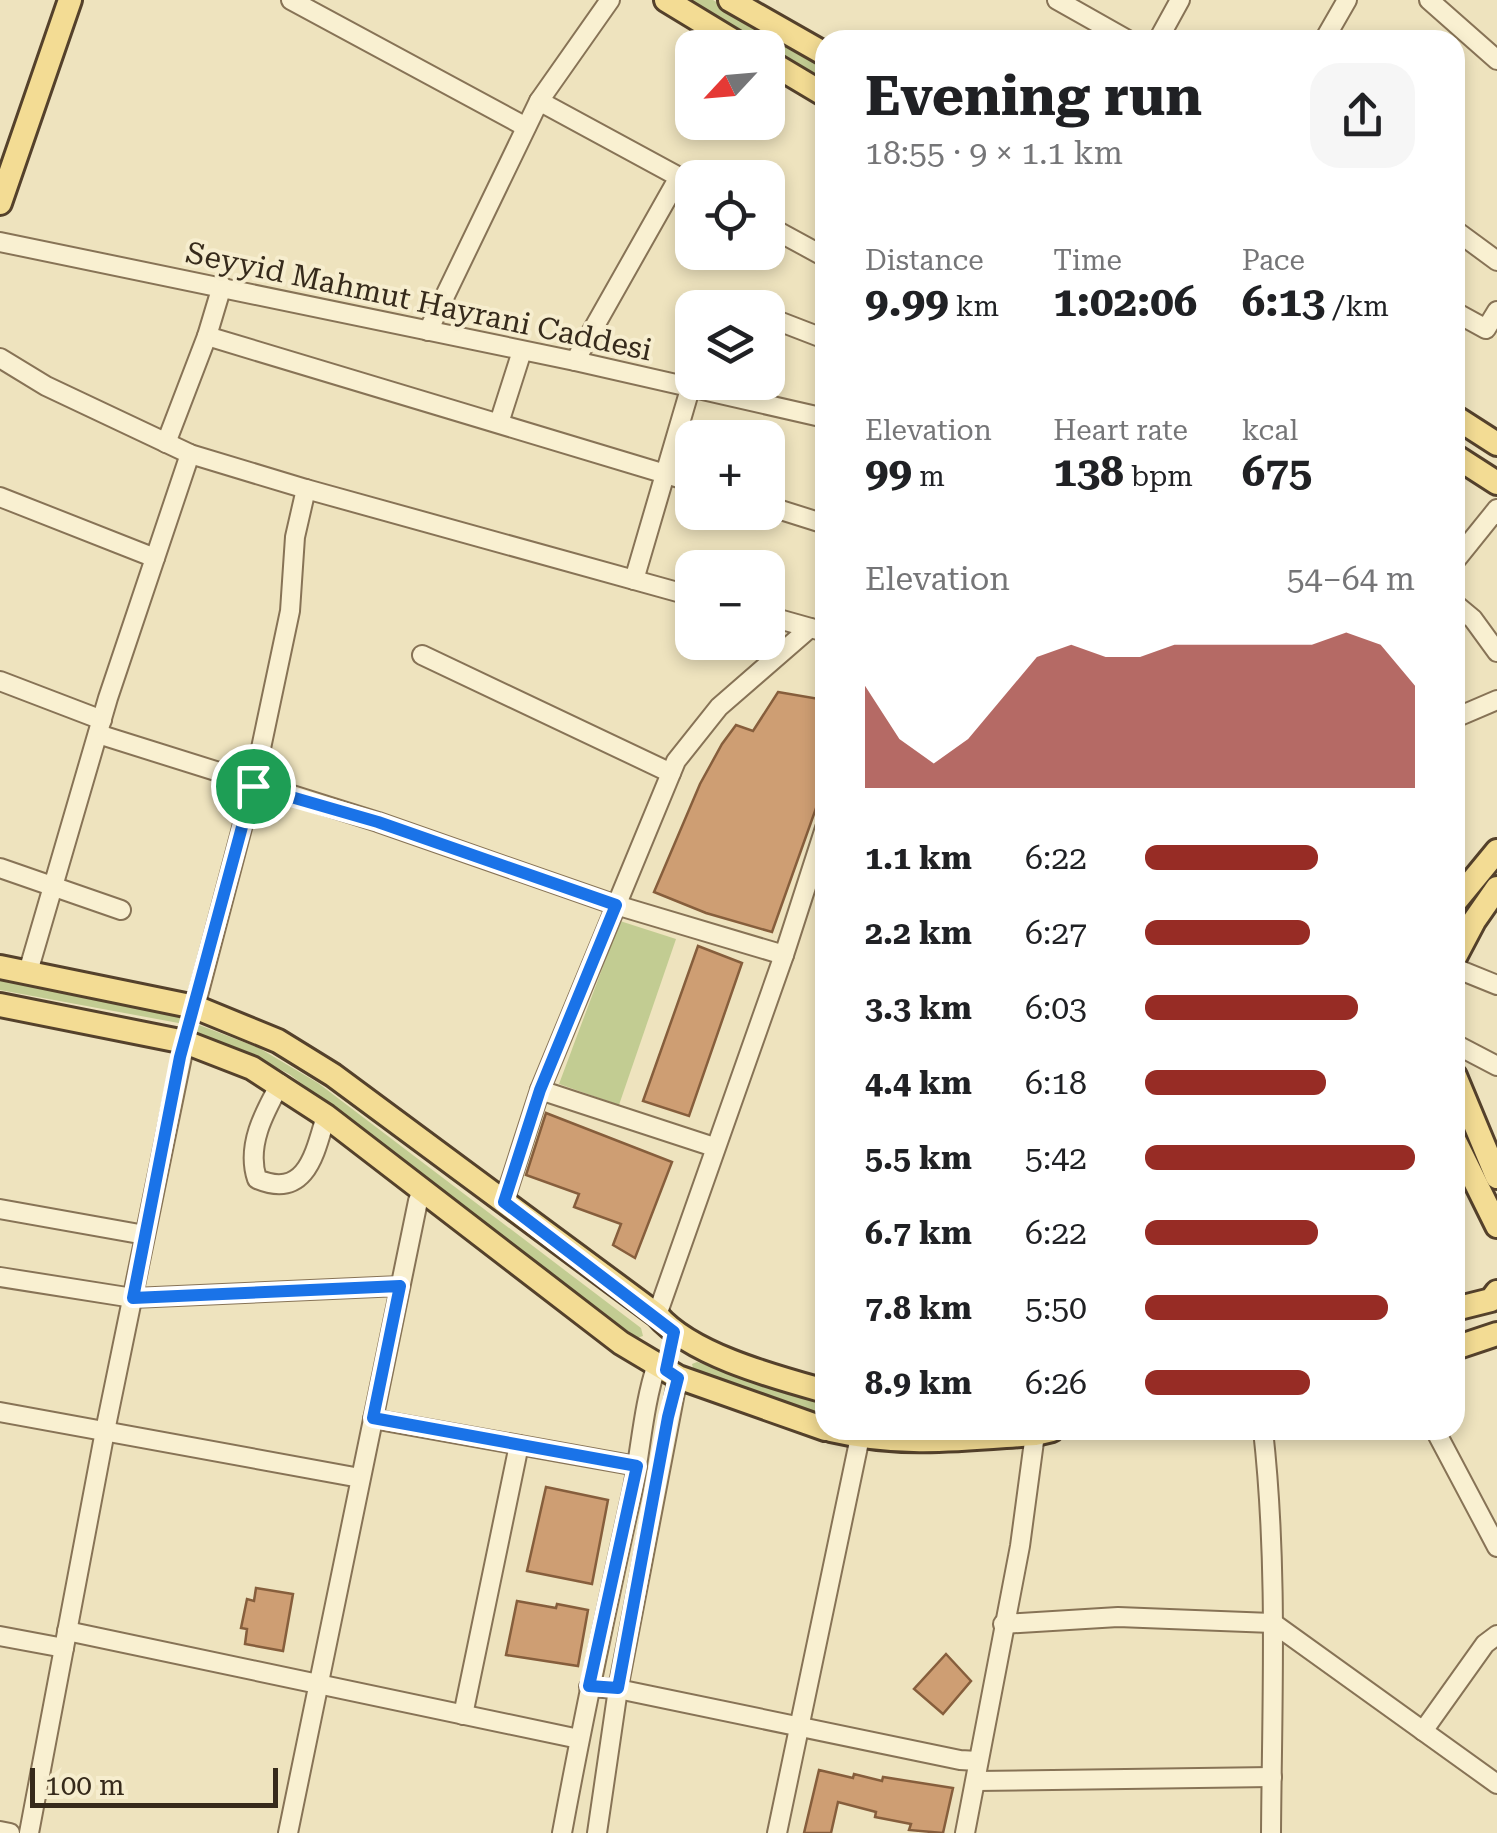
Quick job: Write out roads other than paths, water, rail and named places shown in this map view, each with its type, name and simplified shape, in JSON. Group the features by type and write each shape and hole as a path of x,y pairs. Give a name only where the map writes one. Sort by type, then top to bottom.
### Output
{"main road":[{"path":"0,203 70,0"},
{"path":"666,0 715,30"},
{"path":"730,0 815,48"},
{"path":"785,71 815,89"},
{"path":"1465,422 1494,434"},
{"path":"1465,462 1497,483"},
{"path":"1465,890 1497,851"},
{"path":"1465,938 1497,888"},
{"path":"0,966 195,1007 256,1030 302,1055 674,1332 737,1362 815,1389"},
{"path":"0,1005 184,1042 252,1068 326,1116 620,1343 667,1371 815,1425"},
{"path":"184,1042 195,1007"},
{"path":"1465,1100 1497,1178"},
{"path":"1465,1161 1497,1226"},
{"path":"1465,1306 1495,1296"},
{"path":"667,1371 674,1332"},
{"path":"1465,1345 1497,1334"},
{"path":"885,1440 927,1440"}],"street":[{"path":"291,0 526,127"},
{"path":"428,331 539,101 610,0"},
{"path":"1056,0 1110,30"},
{"path":"1164,30 1180,0"},
{"path":"1330,30 1347,0"},
{"path":"1429,0 1463,30"},
{"path":"1465,32 1497,60"},
{"path":"539,101 675,174"},
{"path":"574,362 675,198"},
{"path":"785,235 815,252"},
{"path":"1465,237 1497,260"},
{"name":"Seyyid Mahmut Hayrani Caddesi","path":"0,242 675,383"},
{"path":"166,443 208,336 222,286"},
{"path":"1465,317 1486,328 1495,317"},
{"path":"785,323 815,334"},
{"path":"208,336 675,477"},
{"path":"499,422 522,350"},
{"path":"0,358 46,386 190,454 675,591"},
{"path":"634,580 666,474 697,400"},
{"name":"Seyyid Mahmut Hayrani Caddesi","path":"751,400 815,416"},
{"path":"28,972 100,727 190,454"},
{"path":"195,1007 253,786 290,611 294,537 306,489"},
{"path":"0,497 156,558"},
{"path":"1465,549 1497,509"},
{"path":"785,511 815,521"},
{"path":"1465,612 1497,652"},
{"path":"785,621 815,629"},
{"path":"504,1202 540,1090 676,761 719,707 815,632"},
{"path":"422,655 671,773"},
{"path":"0,681 100,727 253,786 378,822 616,905 784,955"},
{"path":"1465,714 1497,700"},
{"path":"656,1316 815,860"},
{"path":"0,868 120,910"},
{"path":"1465,972 1497,985"},
{"path":"30,1833 105,1431 184,1042"},
{"path":"1465,1049 1497,1066"},
{"path":"280,1084 262,1117 251,1162 257,1179 270,1185 290,1182 305,1174 326,1116"},
{"path":"540,1090 714,1147"},
{"path":"288,1833 423,1190"},
{"path":"0,1209 146,1235"},
{"path":"0,1277 133,1298 400,1286"},
{"path":"562,1833 637,1466 648,1393 667,1371"},
{"path":"597,1833 618,1688 668,1417 667,1371"},
{"path":"0,1412 360,1478"},
{"path":"373,1418 637,1466"},
{"path":"777,1833 859,1440"},
{"path":"965,1833 1039,1440"},
{"path":"1263,1440 1269,1488 1273,1622 1272,1833"},
{"path":"1440,1440 1497,1547"},
{"path":"463,1715 519,1445"},
{"path":"1003,1624 1118,1617 1273,1622 1497,1784"},
{"path":"1424,1731 1486,1644 1497,1635"},
{"path":"0,1636 66,1639 318,1684 579,1740"},
{"path":"589,1686 618,1688 978,1761"},
{"path":"976,1781 1272,1777"},
{"path":"0,1831 10,1833"}]}
